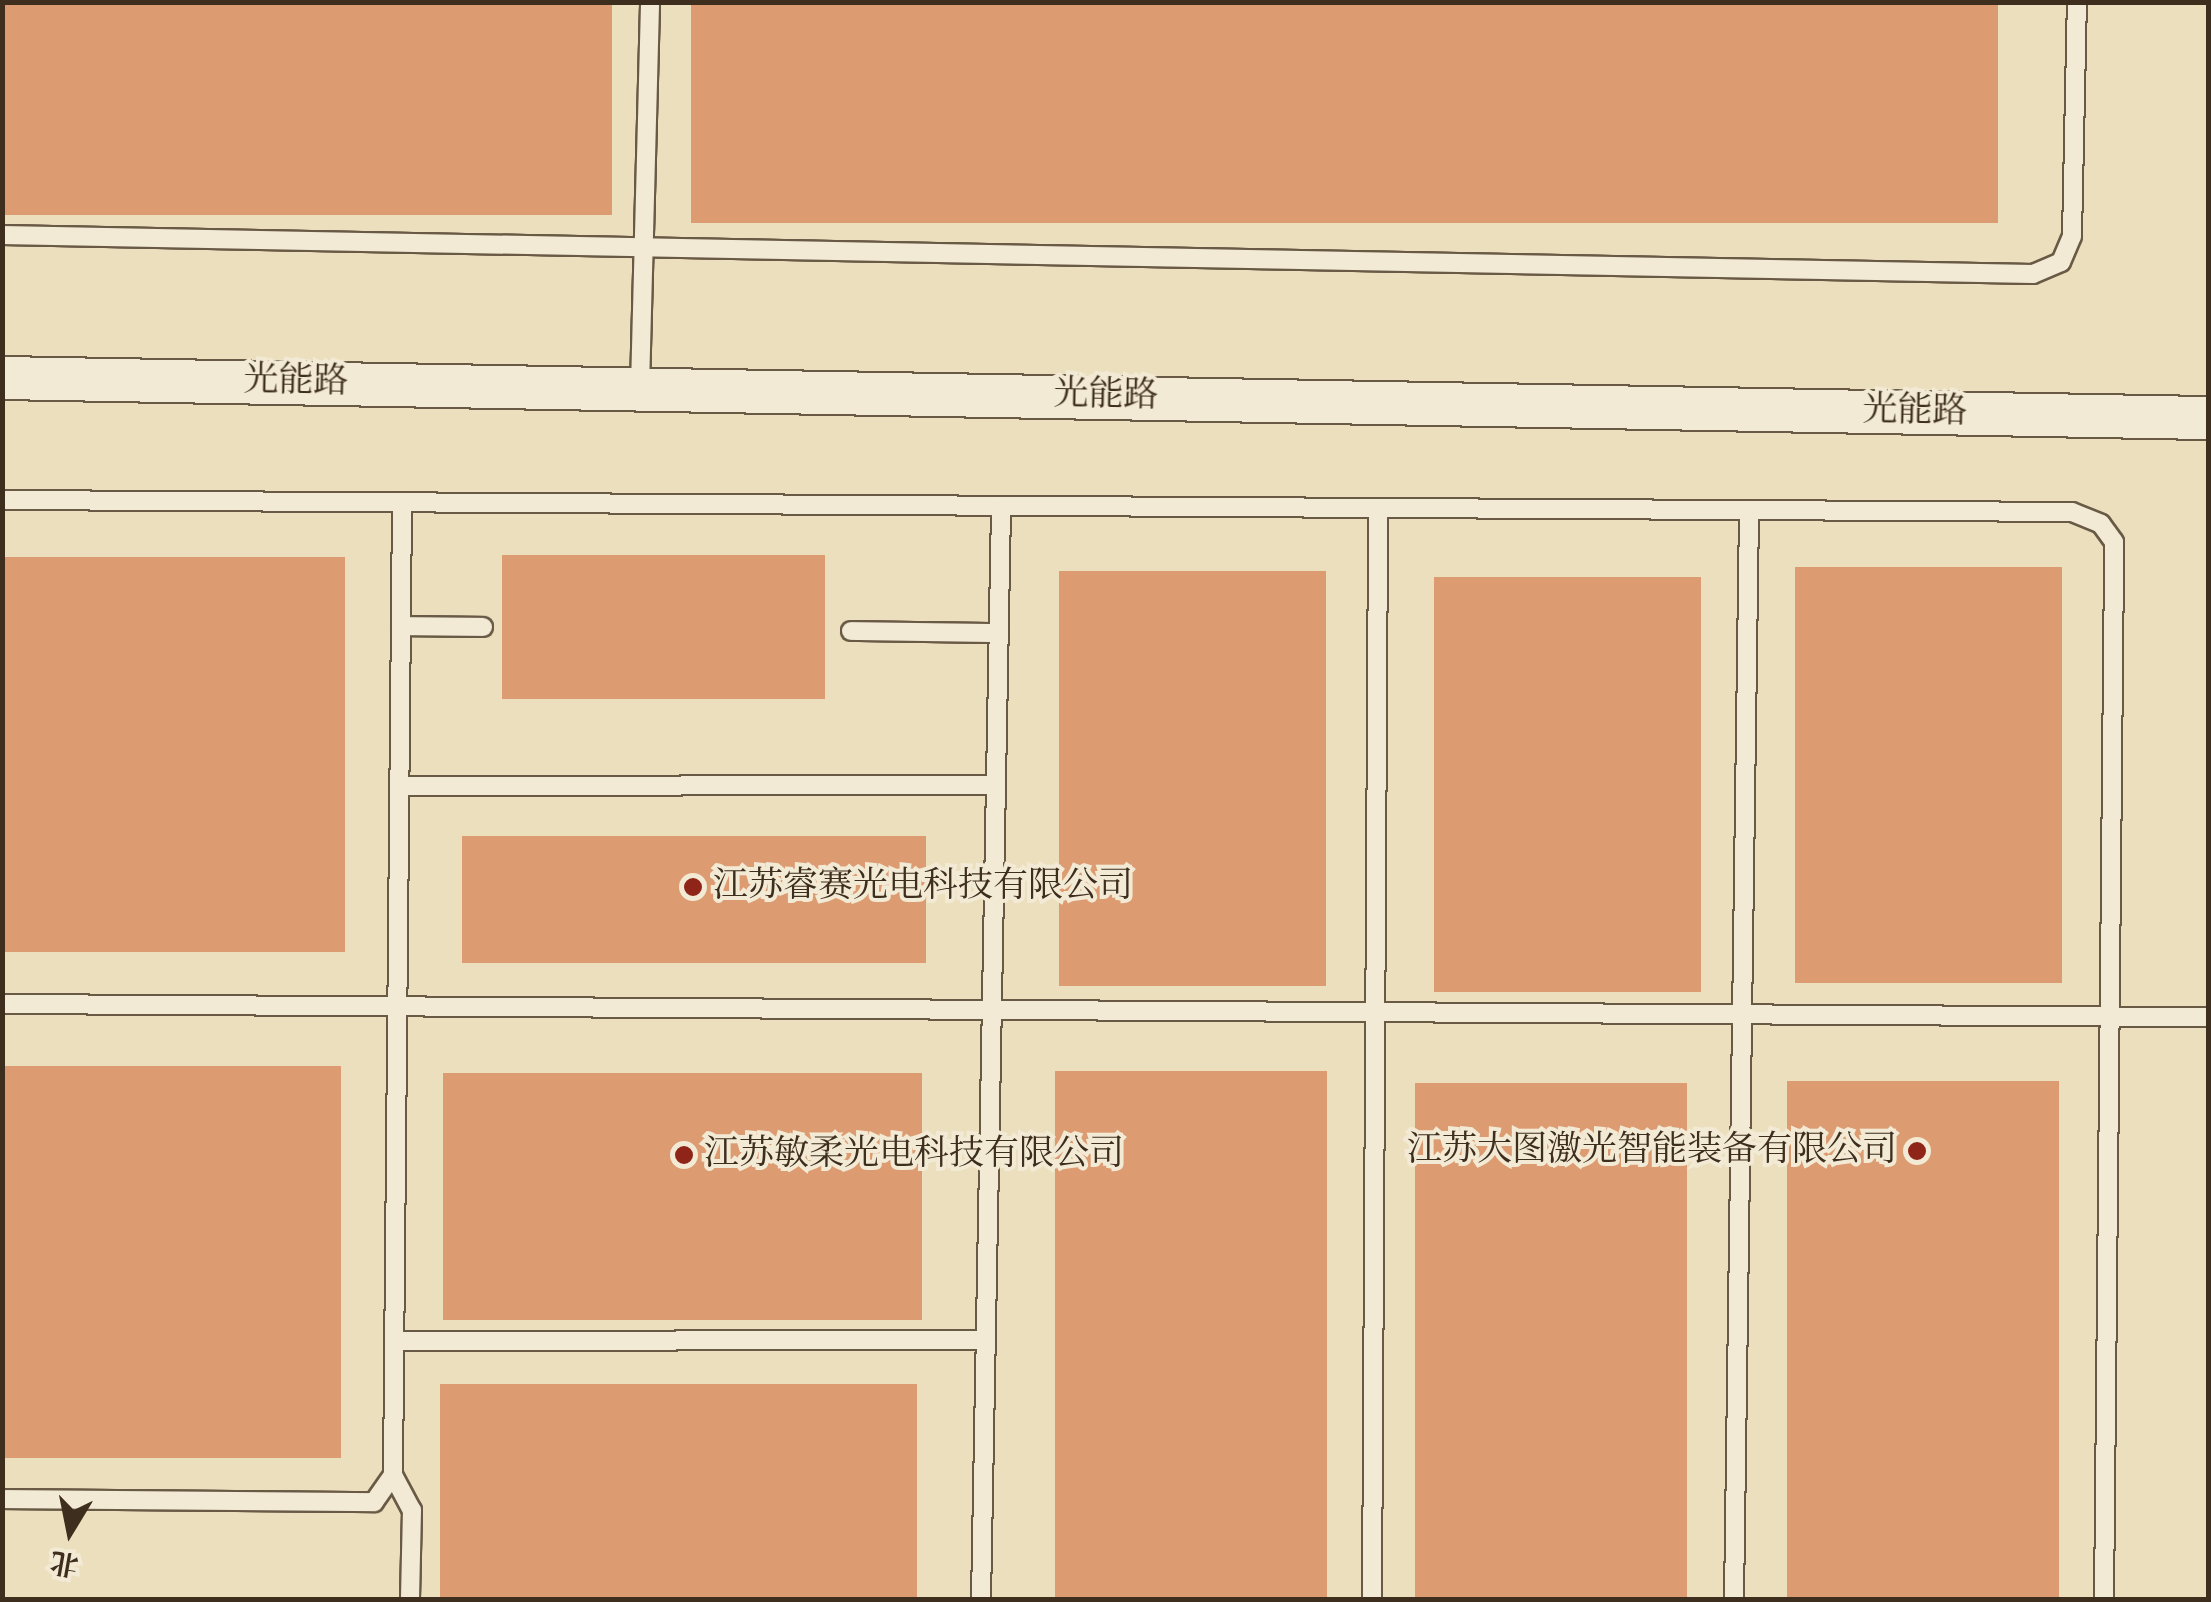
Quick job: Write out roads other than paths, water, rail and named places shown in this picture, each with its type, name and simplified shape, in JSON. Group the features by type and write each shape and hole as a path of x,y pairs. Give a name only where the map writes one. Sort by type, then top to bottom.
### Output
{"street":[{"name":"光能路","path":"2,378 2208,418"}],"lane":[{"path":"640,387 650,2"},
{"path":"2,235 2033,274 2061,262 2072,236 2078,2"},
{"path":"2,500 2072,512 2101,524 2114,542 2104,1600"},
{"path":"402,504 393,1474 412,1510 410,1600"},
{"path":"981,1600 1001,507"},
{"path":"1372,1600 1378,509"},
{"path":"1734,1600 1749,511"},
{"path":"401,626 483,627"},
{"path":"851,631 999,634"},
{"path":"399,786 996,784"},
{"path":"2,1004 2208,1017"},
{"path":"394,1342 986,1340"},
{"path":"2,1499 374,1502 393,1474"}],"place":[{"name":"江苏睿赛光电科技有限公司","path":"693,887"},
{"name":"江苏大图激光智能装备有限公司","path":"1917,1151"},
{"name":"江苏敏柔光电科技有限公司","path":"684,1155"}]}
